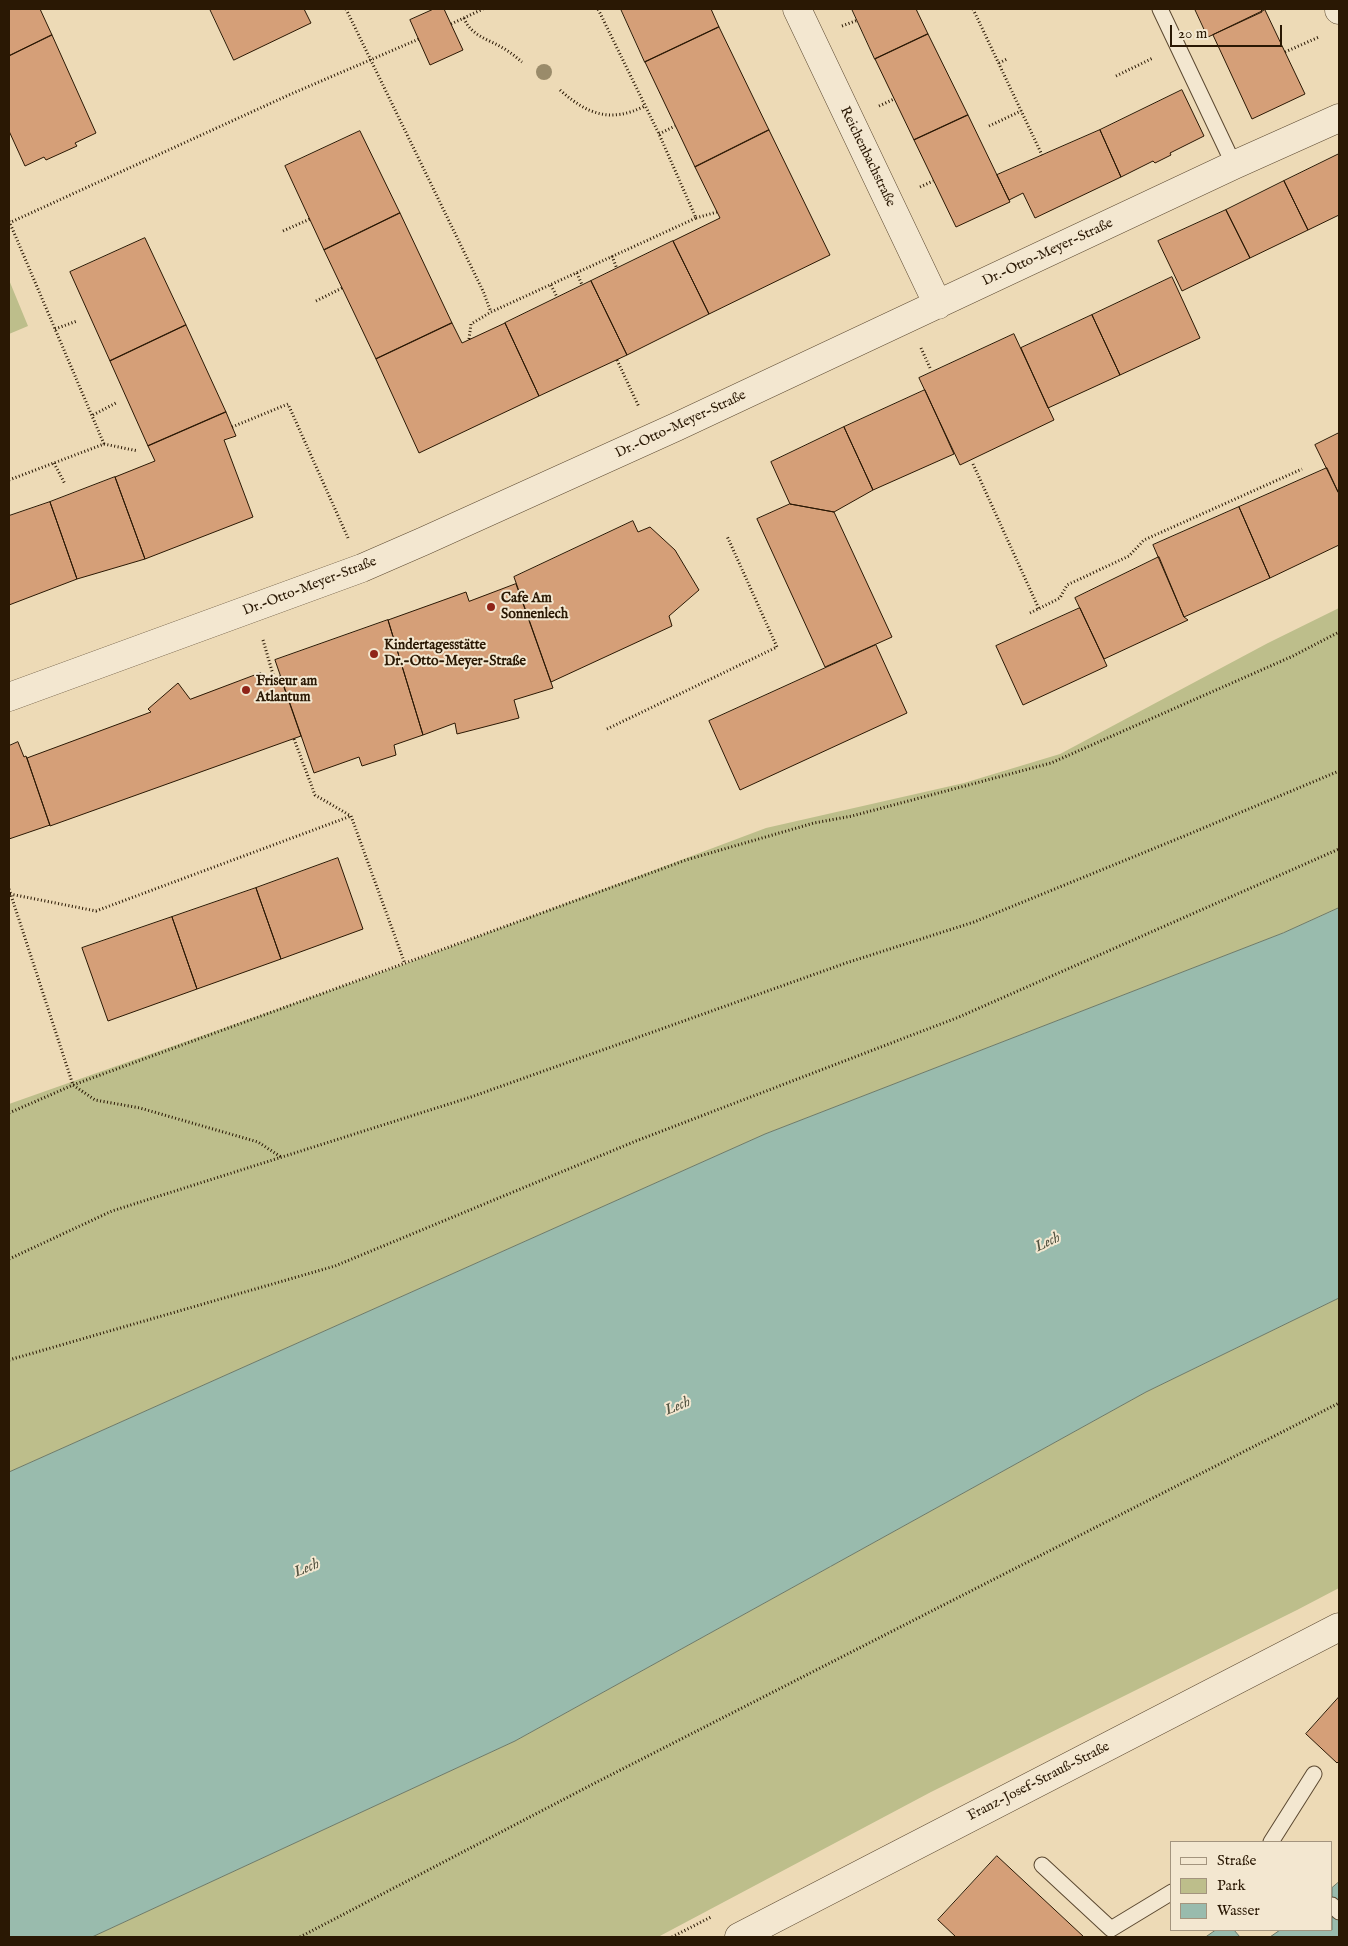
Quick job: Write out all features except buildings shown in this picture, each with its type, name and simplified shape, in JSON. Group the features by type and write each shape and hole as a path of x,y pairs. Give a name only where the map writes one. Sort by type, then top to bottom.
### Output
{"street":[{"name":"Reichenbachstraße","path":"797,9 938,305"},
{"name":"Dr.-Otto-Meyer-Straße","path":"9,697 362,568 654,438 1234,165 1339,118"},
{"name":"Franz-Josef-Strauß-Straße","path":"739,1937 1339,1627"}],"lane":[{"path":"1160,9 1234,165"},
{"path":"1272,1841 1314,1774"},
{"path":"1042,1865 1112,1929 1170,1893"}],"path":[{"path":"346,9 491,312"},
{"path":"451,24 483,9"},
{"path":"603,9 598,10 659,134 696,218"},
{"path":"973,9 1042,155"},
{"path":"464,18 472,31 503,48 522,62"},
{"path":"1285,52 1321,36"},
{"path":"104,444 9,222 282,98 419,39"},
{"path":"1116,76 1178,46"},
{"path":"999,63 1008,59"},
{"path":"560,90 581,106 604,115 625,114 645,106"},
{"path":"989,126 1021,111"},
{"path":"659,134 676,126"},
{"path":"469,340 471,324 491,312 696,218 717,212"},
{"path":"283,231 310,219"},
{"path":"612,256 617,269"},
{"path":"577,272 582,285"},
{"path":"550,285 557,297"},
{"path":"316,301 342,288"},
{"path":"55,329 78,320"},
{"path":"617,360 654,438"},
{"path":"93,415 116,404"},
{"path":"232,427 288,404 362,568"},
{"path":"9,480 104,444 138,451"},
{"path":"54,463 65,484"},
{"path":"973,464 1039,609"},
{"path":"1030,613 1060,598 1067,585 1129,556 1144,540 1302,469"},
{"path":"607,729 777,647 727,536"},
{"path":"254,608 274,678"},
{"path":"9,1113 73,1085 686,860 814,822 852,816 1051,763 1293,656 1339,632"},
{"path":"294,739 316,795 351,816 405,964"},
{"path":"9,1260 112,1211 471,1097 846,963 974,922 1339,771"},
{"path":"10,894 96,911 351,816"},
{"path":"9,1360 335,1266 636,1141 960,1017 1339,849"},
{"path":"9,889 73,1085 95,1100 140,1108 258,1142 282,1157"},
{"path":"300,1937 604,1778 1339,1403"}],"green space":[{"path":"9,280 28,326 9,334"},
{"path":"1339,608 1339,908 1283,933 765,1134 9,1472 9,1104 405,964 766,828 964,783 1060,754 1268,643"},
{"path":"1339,1298 1339,1588 1297,1610 931,1792 658,1937 92,1937 515,1741 1146,1392"}],"water":[{"name":"Lech","path":"1339,908 1339,1298 1146,1392 515,1741 92,1937 9,1937 9,1472 765,1134 1283,933"},
{"path":"1339,1882 1339,1937 1270,1937 1279,1931 1333,1931 1333,1887"},
{"path":"1215,1931 1235,1931 1240,1937 1206,1937"}],"place":[{"name":"Cafe Am Sonnenlech","path":"491,607"},
{"name":"Kindertagesstätte Dr.-Otto-Meyer-Straße","path":"374,654"},
{"name":"Friseur am Atlantum","path":"246,690"}]}
